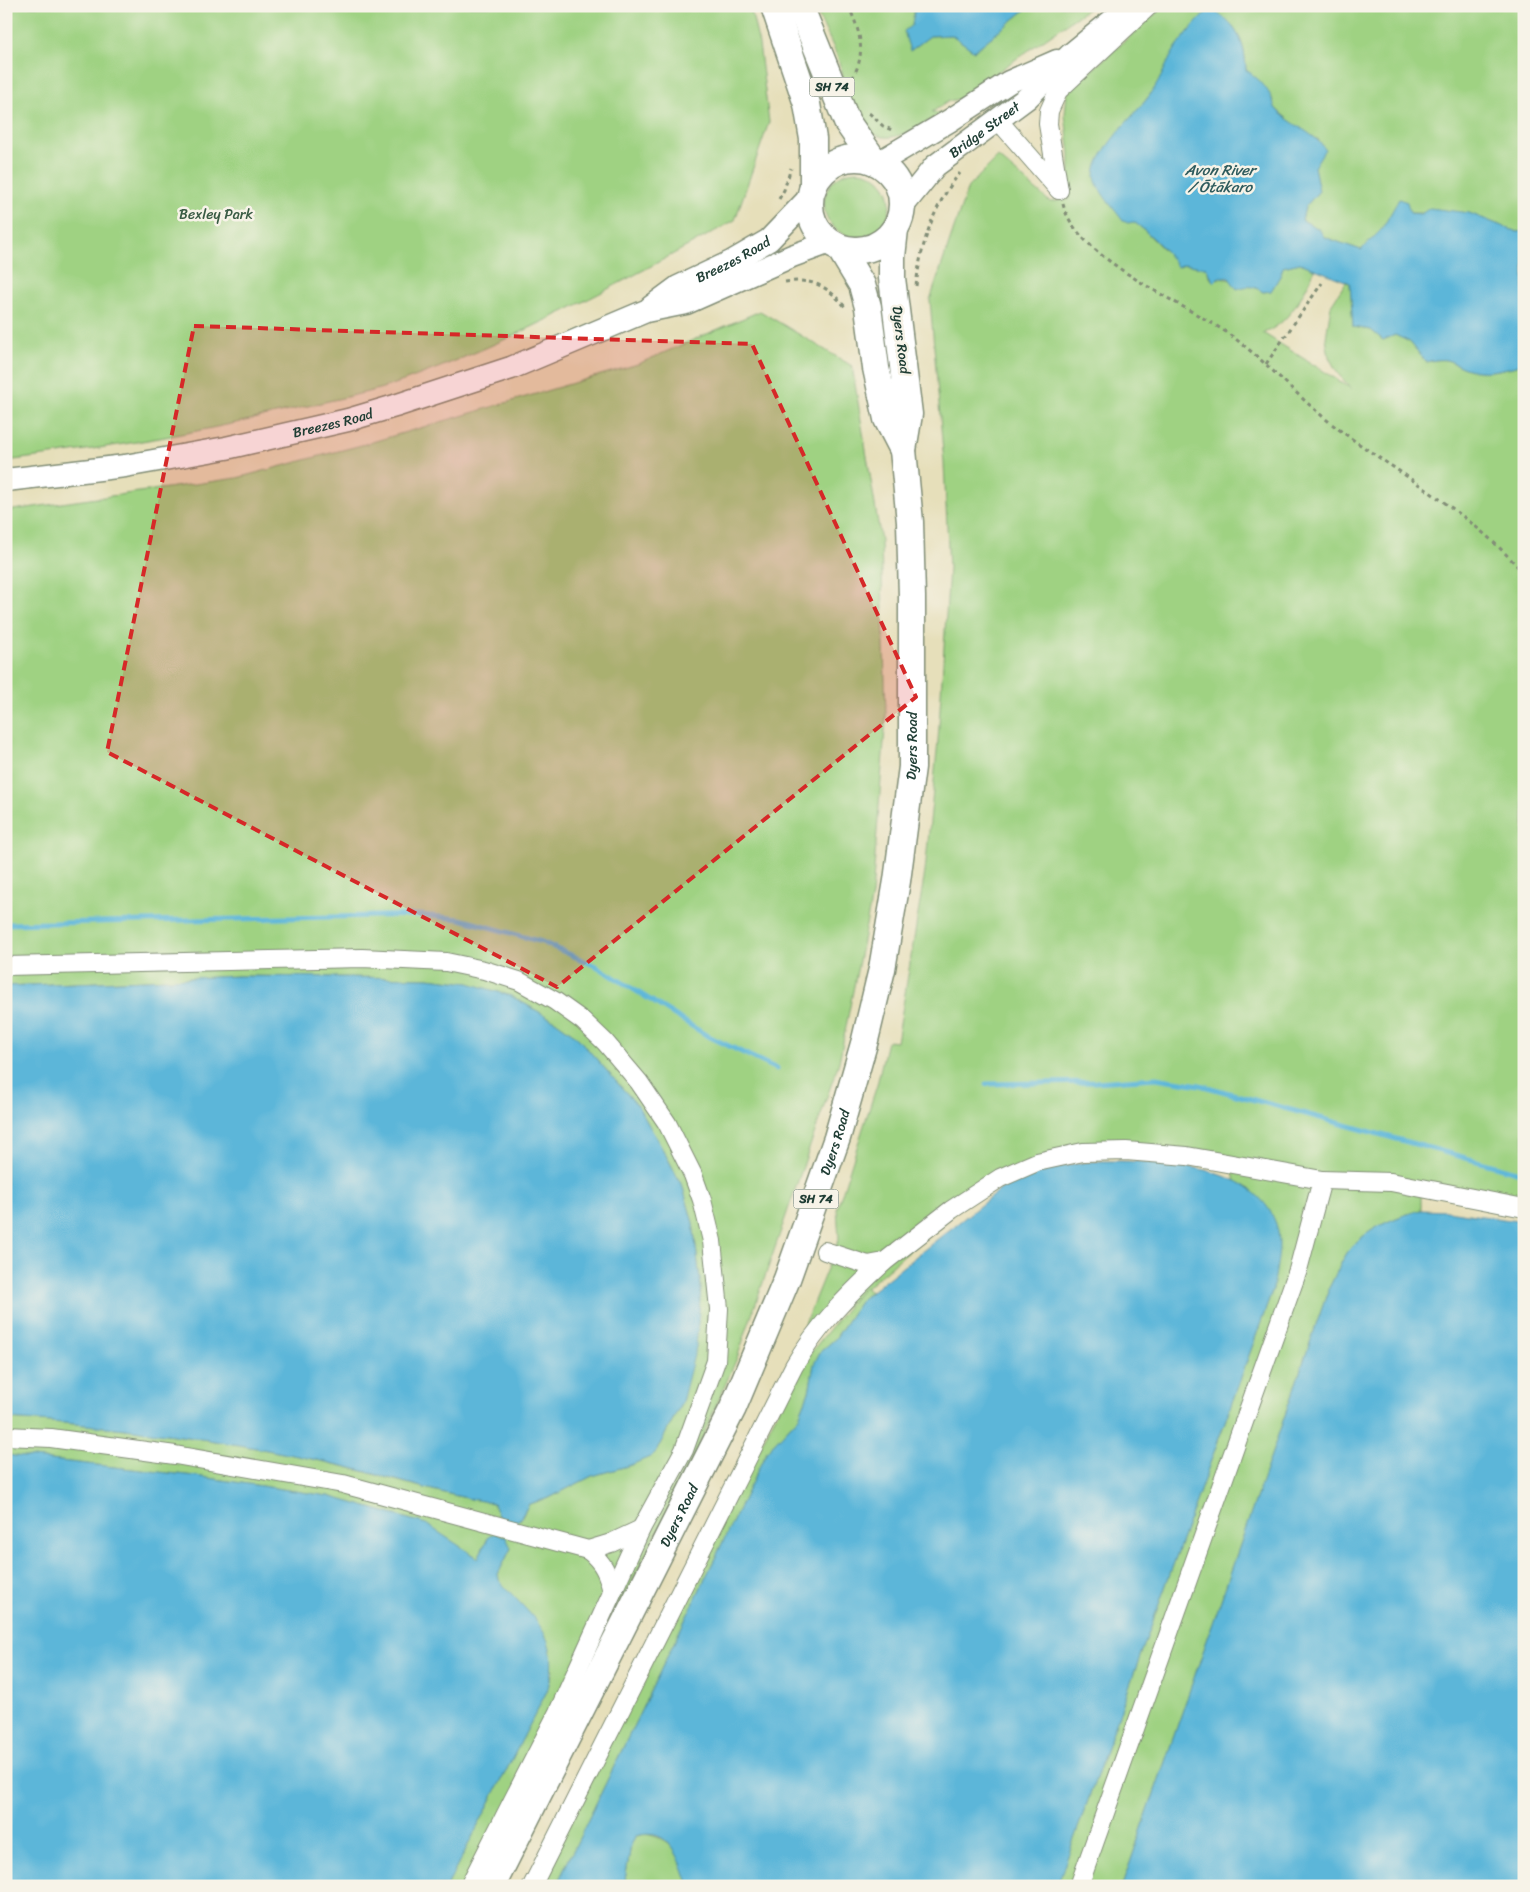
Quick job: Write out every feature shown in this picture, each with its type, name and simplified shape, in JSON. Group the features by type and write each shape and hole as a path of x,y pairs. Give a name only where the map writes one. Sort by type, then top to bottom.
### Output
{"highway":[{"name":"SH 74","path":"774,6 806,104 813,138 813,222 834,245"},
{"name":"SH 74","path":"800,6 847,122 876,163 887,170 899,187 899,218"},
{"path":"812,192 823,172 838,161 857,158 876,163"},
{"path":"834,245 849,250 870,248 884,240 899,218"},
{"name":"Dyers Road","path":"492,1886 732,1408 787,1279 852,1091 882,968 898,881 912,767 912,588 910,522 903,450 909,414 892,278 892,256 899,218"},
{"name":"Dyers Road","path":"834,245 862,285 868,307 876,368 887,419 903,450"}],"main road":[{"name":"Bridge Street","path":"899,218 934,166 1027,98 1070,55 1130,6"},
{"name":"Bridge Street","path":"876,163 949,122 1009,82 1070,55"},
{"name":"Breezes Road","path":"646,311 678,287 731,262 769,240 812,192"},
{"name":"Breezes Road","path":"6,480 142,463 226,448 348,420 441,393 511,368 646,311 686,302 792,256 834,245"}],"lane":[{"path":"1059,190 1048,124 1049,111 1058,90 1150,6"},
{"path":"998,120 1059,190"},
{"path":"6,966 362,958 446,962 484,970 519,982 555,1001 583,1021 624,1063 667,1123 693,1174 712,1240 716,1271 719,1309 716,1361 684,1450 640,1529 558,1712 469,1886"},
{"path":"532,1886 803,1351 834,1312 884,1262 951,1210 993,1182 1017,1169 1061,1156 1105,1151 1187,1156 1322,1180 1391,1182 1524,1208"},
{"path":"1080,1886 1298,1270 1322,1180"},
{"path":"825,1251 868,1265 884,1262"},
{"path":"6,1436 51,1438 175,1455 323,1481 588,1550 600,1560 608,1572 612,1592"},
{"path":"588,1550 611,1543 640,1529"}],"path":[{"path":"848,6 862,43 858,66 849,83"},
{"path":"867,112 883,126 893,129"},
{"path":"776,204 784,190 791,162"},
{"path":"1059,190 1065,214 1074,228 1108,262 1226,333 1266,364 1302,400 1338,428 1489,536 1524,574"},
{"path":"917,276 919,259 930,225 944,192"},
{"path":"802,280 830,290 838,298"},
{"path":"1266,364 1322,283"}],"highlighted area":[{"path":"194,326 752,344 916,697 557,987 107,752"}],"green space":[{"name":"Bexley Park","path":"6,6 750,6 759,44 769,122 735,220 610,288 526,330 439,367 365,393 236,423 160,438 6,461"},
{"path":"814,6 915,6 910,51 930,36 952,35 974,51 1030,6 1092,6 959,99 949,101 932,112 941,113 924,124 909,132 883,137 872,133 862,124 854,109 837,55"},
{"path":"1164,6 1524,6 1524,231 1517,232 1469,213 1410,213 1400,199 1382,229 1361,250 1324,237 1319,229 1302,220 1305,207 1319,191 1314,167 1319,140 1298,128 1275,108 1272,98 1246,70 1244,50 1233,27 1210,8 1157,85 1110,144 1095,177 1113,206 1143,229 1171,257 1177,267 1185,264 1206,268 1211,279 1238,281 1263,292 1271,291 1283,267 1300,263 1315,269 1295,307 1281,323 1263,333 1352,389 1338,374 1329,357 1326,338 1331,305 1346,282 1350,283 1353,327 1371,330 1383,340 1395,335 1410,342 1426,362 1447,360 1465,368 1478,371 1498,370 1524,364 1524,1205 1421,1184 1421,1210 1401,1216 1371,1231 1347,1253 1329,1288 1122,1886 1057,1886 1273,1289 1278,1243 1250,1189 1235,1182 1231,1159 1120,1146 997,1174 802,1344 797,1343 839,1239 837,1209 877,1085 887,1041 897,1042 925,872 938,741 949,568 944,463 930,300 968,187 998,157 1050,202 1069,199 1070,154 1065,115 1067,92"},
{"path":"857,171 870,174 880,181 887,191 890,204 887,217 880,227 870,234 857,237 844,234 834,227 827,217 824,204 827,191 834,181 844,174"},
{"path":"760,311 852,366 881,541 886,716 872,895 839,1062 737,1358 688,1470 596,1655 463,1886 447,1886 547,1691 553,1671 499,1580 498,1574 511,1548 488,1538 478,1558 423,1523 328,1496 195,1476 6,1455 6,1419 127,1429 247,1446 326,1462 451,1495 493,1503 500,1521 521,1519 529,1504 549,1498 592,1476 631,1465 656,1452 682,1402 701,1288 693,1223 683,1188 638,1106 576,1036 555,1021 511,996 468,983 428,978 239,976 6,986 6,511 237,478 369,443 638,364"},
{"path":"864,1287 870,1292 862,1299 835,1339 820,1352 814,1365 809,1392 799,1417 767,1451 556,1886 536,1886 803,1362"},
{"path":"644,1834 655,1836 670,1845 683,1867 689,1886 624,1886 631,1845 636,1836"}],"water":[{"path":"915,6 1030,6 974,51 952,35 930,36 910,51 904,31 912,25"},
{"name":"Avon River / Ōtākaro","path":"1210,8 1233,27 1244,50 1246,70 1264,86 1276,109 1309,133 1325,149 1314,167 1319,191 1305,207 1302,220 1319,229 1324,237 1361,250 1382,229 1399,199 1407,202 1410,213 1421,214 1430,208 1469,213 1517,232 1524,231 1524,364 1498,370 1478,371 1465,368 1447,360 1426,362 1410,342 1395,335 1383,340 1371,330 1353,327 1350,283 1300,263 1283,267 1271,291 1263,292 1251,287 1237,289 1229,278 1219,277 1214,282 1206,268 1185,264 1177,267 1163,248 1146,232 1134,222 1128,223 1123,221 1098,187 1095,176 1101,156 1154,89 1180,42"},
{"path":"239,976 428,978 469,983 511,996 555,1021 576,1036 638,1106 683,1188 693,1223 701,1288 696,1347 682,1402 656,1452 650,1457 631,1465 592,1476 549,1498 529,1504 520,1519 511,1524 500,1521 493,1503 287,1454 247,1446 127,1429 6,1419 6,986"},
{"path":"1102,1161 1149,1162 1175,1165 1201,1169 1226,1177 1248,1188 1265,1203 1276,1224 1279,1248 1273,1289 1057,1886 689,1886 678,1856 672,1848 658,1836 648,1834 636,1836 631,1845 624,1886 556,1886 767,1451 799,1417 809,1392 814,1364 820,1352 835,1339 862,1299 1006,1185 1029,1175 1053,1168 1077,1163"},
{"path":"1421,1210 1447,1211 1524,1222 1524,1886 1122,1886 1329,1288 1347,1253 1362,1238 1390,1221"},
{"path":"6,1455 195,1476 328,1496 426,1524 478,1558 488,1538 495,1533 506,1537 511,1548 498,1574 499,1580 541,1628 548,1641 551,1655 551,1671 547,1691 447,1886 6,1886"}],"waterway":[{"path":"6,924 421,915 460,919 542,942 598,967 706,1035 777,1069"},
{"path":"986,1084 1095,1082 1156,1078 1200,1085 1524,1174"}]}
